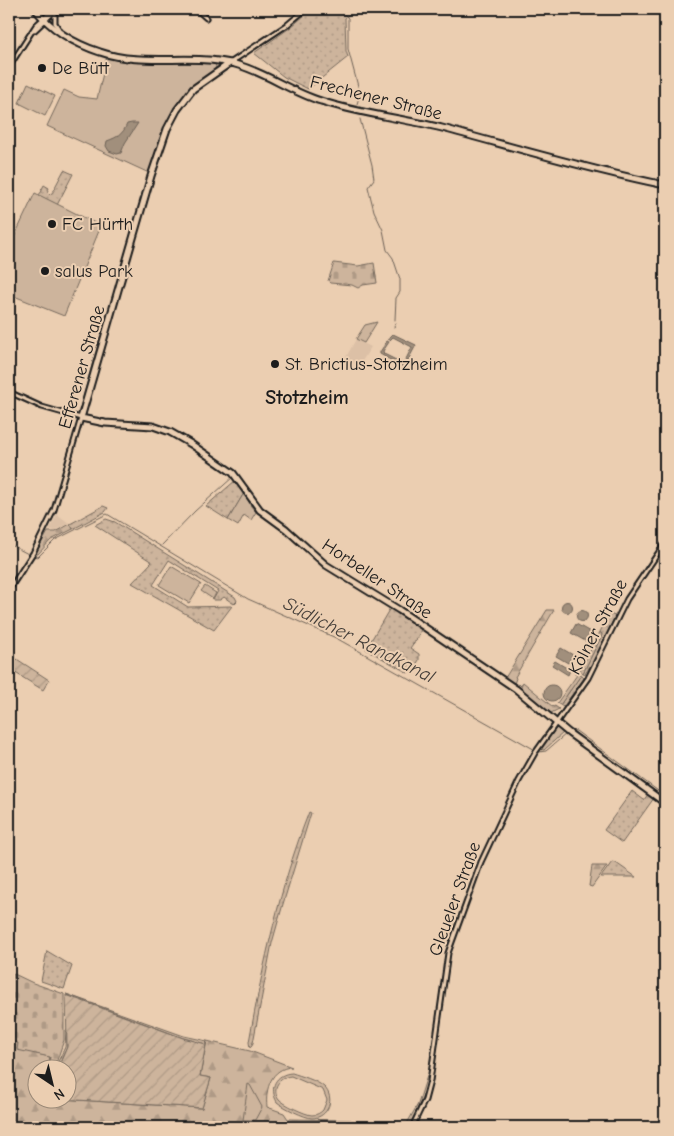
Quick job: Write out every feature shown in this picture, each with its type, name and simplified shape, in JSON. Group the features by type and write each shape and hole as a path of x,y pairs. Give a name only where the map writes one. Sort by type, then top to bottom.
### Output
{"main road":[{"name":"Frechener Straße","path":"35,9 62,33 84,46 115,56 147,60 213,61 243,66 305,96 322,102 424,124 566,162 665,185"},
{"path":"213,61 218,66 216,72"},
{"name":"Efferener Straße","path":"81,418 167,129 187,96 204,80 230,63"},
{"name":"Horbeller Straße","path":"81,418 105,424 153,426 170,432 191,444 233,473 260,510 286,529 326,565 399,610 516,689 555,723 665,803"}],"street":[{"path":"196,9 206,18"},
{"name":"Efferener Straße","path":"230,63 287,25 306,9"},
{"path":"9,67 21,46 32,32 55,10"},
{"path":"55,10 55,23 62,33"},
{"path":"241,55 240,61 243,66"},
{"name":"Horbeller Straße","path":"9,392 42,407 81,418"},
{"name":"Efferener Straße","path":"9,590 33,553 54,510 81,418"},
{"name":"Kölner Straße","path":"555,723 588,678 627,599 665,543"},
{"name":"Gleueler Straße","path":"412,1127 425,1100 430,1081 449,950 481,862 519,781 555,723"}],"shaded area":[{"path":"138,123 121,153 117,154 109,151 106,146 107,141 120,135 127,124"},
{"path":"393,334 416,345 405,366 401,366 380,354 387,341 389,342 383,351 384,354 402,363 405,361 412,347 393,337 390,340 388,339"},
{"path":"356,339 371,347 359,366 345,359"},
{"path":"57,514 69,523 55,531 50,529"},
{"path":"567,601 573,607 567,613 561,607"},
{"path":"582,610 588,616 582,622 576,616"},
{"path":"576,624 592,633 587,642 571,633"},
{"path":"561,648 573,655 568,663 556,656"},
{"path":"555,661 570,670 568,675 552,665"},
{"path":"552,685 560,693 552,701 544,693"}],"green space":[{"path":"312,9 354,10 345,18 346,51 348,57 308,89 284,77 254,53 291,27"},
{"path":"107,56 213,63 216,66 215,70 192,88 168,123 149,173 47,126 64,90 79,97 97,99"},
{"path":"28,83 55,96 45,116 19,103"},
{"path":"64,170 73,174 56,207 38,196 44,185 49,188 47,192 50,195 56,188"},
{"name":"salus Park","path":"35,193 101,226 64,316 9,294 9,248"},
{"path":"334,263 358,266 374,263 377,283 363,285 358,288 352,285 330,283 328,281"},
{"path":"377,322 364,343 356,339 365,325"},
{"path":"102,334 81,411 79,411 100,337"},
{"path":"236,480 244,493 228,520 206,506"},
{"path":"244,493 256,512 251,520 244,515 238,526 228,520"},
{"path":"103,506 108,508 105,512 73,529 70,524"},
{"path":"106,519 115,522 235,597 237,601 234,604 224,597 220,600 213,600 218,591 169,560 153,585 188,607 232,606 214,630 132,583 152,562 95,525"},
{"path":"70,524 73,529 51,540 38,554 35,554 48,532 56,532"},
{"path":"171,566 201,584 189,603 159,585"},
{"path":"205,586 216,593 213,599 201,591"},
{"path":"390,608 421,628 419,636 410,648 419,654 419,660 414,668 411,667 408,673 366,649"},
{"path":"547,610 554,610 515,677 514,684 505,678"},
{"path":"609,614 615,616 596,657 585,674 583,673 600,639 602,634 600,632"},
{"path":"600,632 602,635 583,673 578,669 581,669"},
{"path":"9,654 49,680 43,690 9,669"},
{"path":"576,672 581,675 560,705 557,703 577,675 575,674"},
{"path":"581,675 584,678 563,707 560,705"},
{"path":"523,682 553,707 555,706 559,709 551,713 517,687 519,684 521,686"},
{"path":"557,728 564,732 544,750 540,749 552,731"},
{"path":"632,791 644,800 648,794 654,798 622,843 604,830"},
{"path":"309,812 311,813 272,943 253,1043 250,1048 249,1042 254,1013 273,926 289,868"},
{"path":"612,862 616,863 636,877 601,877"},
{"path":"592,866 607,866 592,887 589,886"},
{"path":"47,951 72,966 64,989 41,981"},
{"path":"10,972 33,983 64,994 64,1040 58,1058 50,1058 17,1050 18,1043 9,1041"},
{"path":"66,994 184,1036 207,1041 206,1044 183,1038"},
{"path":"66,995 183,1038 206,1044 200,1076 211,1078 202,1108 78,1100 78,1058 62,1058 67,1047"},
{"path":"67,1030 67,1047 62,1058 60,1058 65,1047"},
{"path":"9,1041 18,1043 17,1049 50,1057 28,1058 28,1108 78,1108 78,1100 202,1108 211,1078 200,1076 207,1041 250,1051 292,1067 285,1068 274,1075 268,1087 267,1107 284,1113 288,1119 351,1120 357,1127 9,1127"},
{"path":"292,1073 317,1082 328,1091 330,1102 322,1115 309,1118 277,1102 274,1092 275,1083 281,1076","holes":["291,1076 323,1090 327,1100 323,1110 318,1114 309,1115 285,1104 279,1099 276,1088 280,1081"]},
{"path":"427,1076 429,1076 420,1102 409,1127 405,1127 418,1104"},
{"path":"248,1084 262,1107 255,1120 243,1120"}],"waterway":[{"path":"339,9 348,18 348,49 359,90 357,104"},
{"path":"360,119 374,179 368,187 374,211 383,230 387,250 393,258 400,279 400,292 396,298 395,320"},
{"path":"394,327 396,323"},
{"path":"162,545 195,511 233,477"},
{"name":"Südlicher Randkanal","path":"9,544 32,556 38,557 55,540 107,514 248,599 336,638 539,752 546,751 566,734"},
{"name":"Südlicher Randkanal","path":"569,732 571,730 576,731 665,796"}],"place":[{"name":"De Bütt","path":"42,68"},
{"name":"FC Hürth","path":"52,224"},
{"name":"salus Park","path":"45,271"},
{"name":"St. Brictius-Stotzheim","path":"275,364"}],"district":[{"name":"Stotzheim","path":"307,397"}]}
